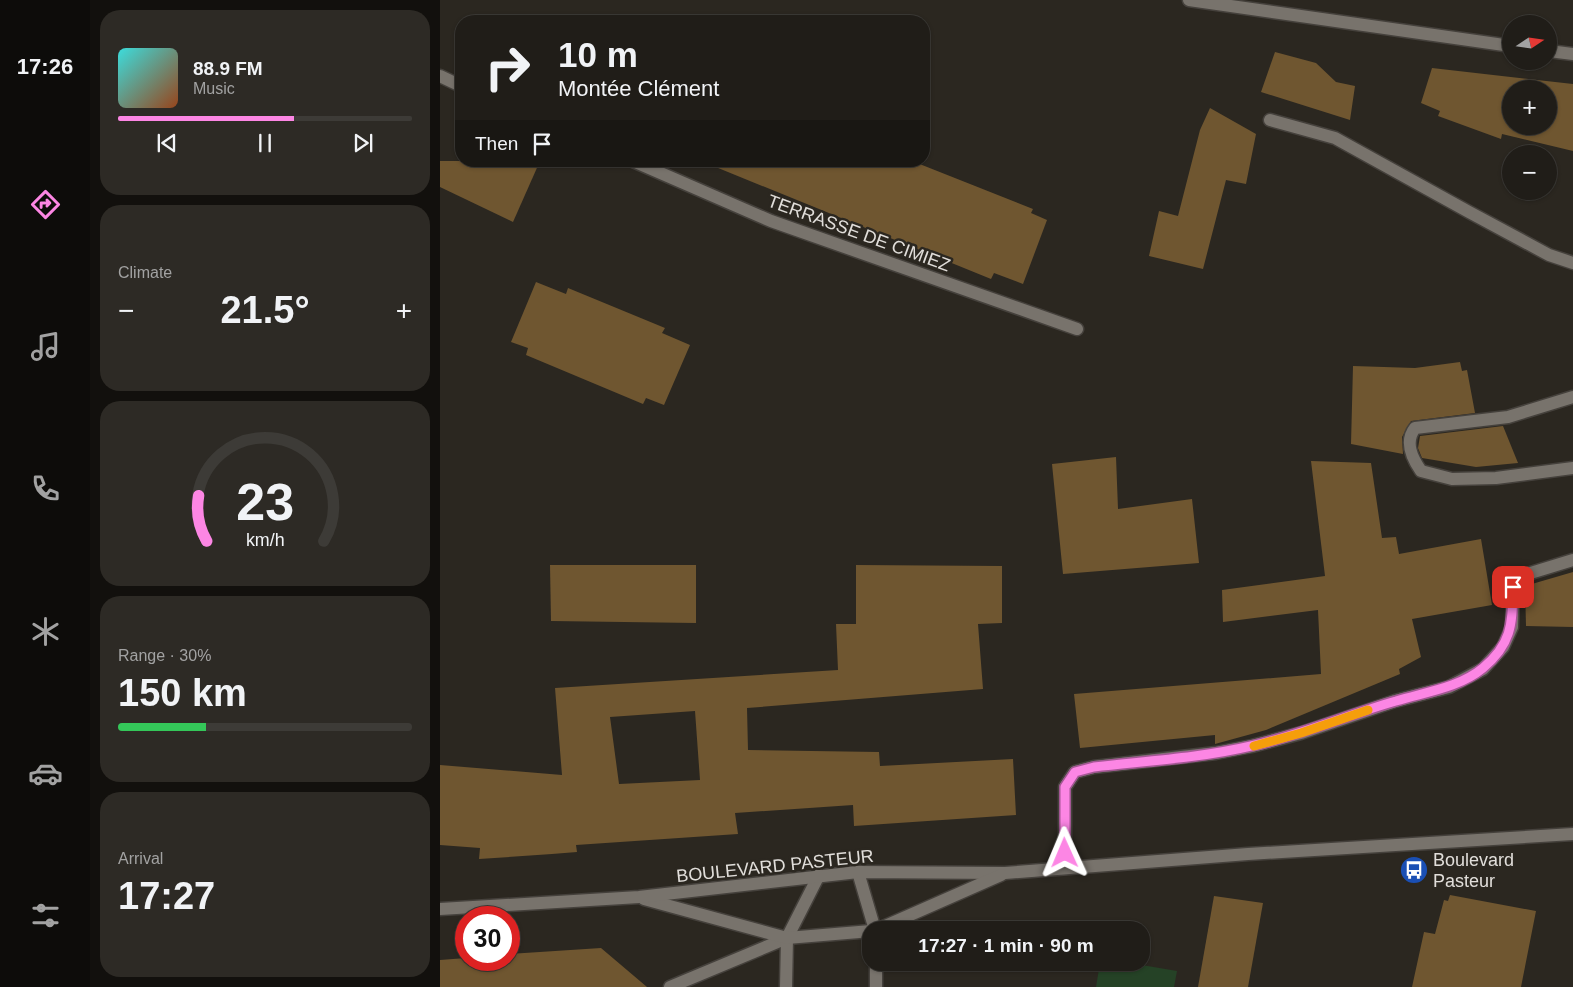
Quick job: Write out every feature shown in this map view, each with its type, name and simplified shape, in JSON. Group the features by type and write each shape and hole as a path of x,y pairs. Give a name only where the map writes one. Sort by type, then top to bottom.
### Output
{"street":[{"path":"1189,0 1502,45"},
{"path":"1558,52 1573,54"},
{"path":"440,76 455,83"},
{"path":"1270,120 1335,138 1541,250 1573,263"},
{"name":"TERRASSE DE CIMIEZ","path":"647,167 771,221 1077,329"},
{"path":"1573,396 1508,416 1416,428 1411,434 1410,455 1421,471 1452,479 1496,478 1573,468"},
{"path":"1065,868 1065,787 1075,772 1094,767 1216,753 1252,746 1301,733 1395,701 1449,687 1483,668 1503,646 1512,627 1513,587 1521,576 1573,560"},
{"name":"BOULEVARD PASTEUR","path":"440,909 639,897 818,875 858,872 1005,873 1573,834"},
{"path":"858,872 873,921"},
{"name":"BOULEVARD PASTEUR","path":"896,921 1005,873"},
{"path":"786,987 787,938 818,875"},
{"name":"BOULEVARD PASTEUR","path":"639,897 787,938 862,932"},
{"path":"670,987 787,938"},
{"path":"876,971 876,987"}],"green space":[{"path":"1150,966 1177,971 1174,987 1096,987 1099,971 1150,971"}],"building":[{"path":"1275,52 1316,63 1336,82 1355,86 1350,120 1261,92"},
{"path":"1432,68 1538,80 1502,80 1501,139 1438,116 1440,111 1421,103"},
{"path":"1557,82 1573,84 1573,151 1557,147 1557,145 1548,145 1506,135 1557,135"},
{"path":"1210,108 1256,134 1246,184 1226,180 1203,269 1149,256 1159,211 1178,216 1200,130"},
{"path":"440,161 455,161 455,167 537,167 513,222 440,187"},
{"path":"716,167 927,167 1033,209 1031,213 1047,220 1023,284 994,273 991,279"},
{"path":"536,282 566,294 568,288 665,328 662,333 690,345 664,405 646,398 643,404 526,355 528,348 511,342"},
{"path":"1460,362 1462,371 1467,370 1475,413 1411,421 1402,437 1403,454 1351,444 1353,366 1415,368"},
{"path":"1503,426 1518,463 1476,467 1422,458 1418,448 1420,436"},
{"path":"1116,457 1118,509 1192,499 1199,563 1063,574 1052,464"},
{"path":"1311,461 1371,463 1382,538 1396,537 1399,554 1481,539 1492,605 1412,619 1421,657 1399,669 1400,674 1266,730 1215,744 1215,735 1080,748 1074,694 1321,674 1318,610 1223,622 1222,590 1325,576"},
{"path":"550,565 696,565 696,623 551,621"},
{"path":"856,565 1002,566 1002,623 978,624 983,689 747,708 748,750 879,752 880,766 1013,759 1016,815 854,826 853,805 735,813 738,834 576,845 577,852 479,859 480,848 440,845 440,765 562,775 555,688 838,670 836,624 856,624","holes":["695,711 700,780 619,784 610,717"]},
{"path":"1573,572 1573,627 1526,626 1525,586"},
{"path":"1450,895 1536,911 1521,987 1412,987 1424,932 1435,934 1444,900 1448,901"},
{"path":"1214,896 1263,903 1248,987 1198,987"},
{"path":"601,948 647,987 440,987 440,960 455,959 455,971 520,971 520,953"}],"slow traffic":[{"path":"1254,746 1301,733 1368,710"}],"place":[{"name":"Boulevard Pasteur","path":"1414,870"}],"route":[{"path":"1065,853 1065,787 1075,772 1094,767 1216,753 1252,746 1301,733 1395,701 1449,687 1483,668 1503,646 1512,627 1513,587"}]}
